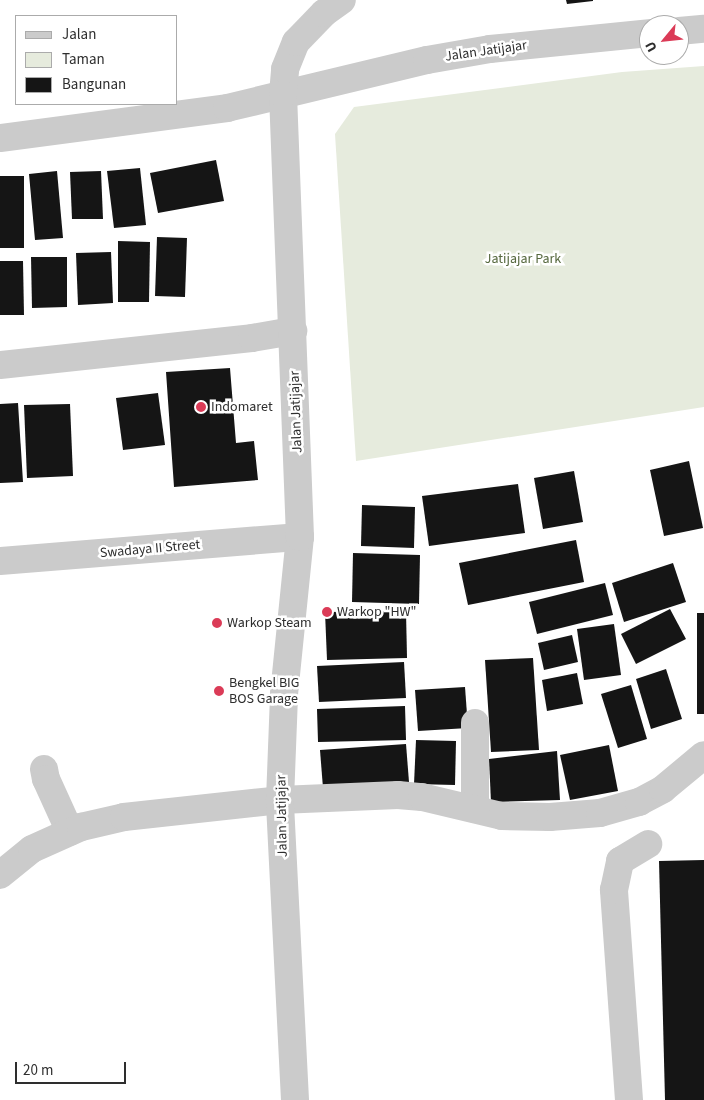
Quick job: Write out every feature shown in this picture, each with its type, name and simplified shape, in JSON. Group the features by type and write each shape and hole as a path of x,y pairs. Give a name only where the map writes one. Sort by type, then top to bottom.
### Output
{"street":[{"path":"0,138 227,108 283,94 285,69 296,42 324,13 342,0"},
{"path":"689,30 704,29"},
{"name":"Jalan Jatijajar","path":"295,1100 280,800 284,685 300,537 283,94 445,57 556,41 639,34"},
{"path":"0,365 252,338 293,331"},
{"name":"Swadaya II Street","path":"0,561 300,537"},
{"path":"475,723 475,809"},
{"path":"0,875 32,849 81,827 124,817 280,800 398,795 422,797 514,817 600,813 639,802 664,790 704,755"},
{"path":"44,769 46,779 70,832"},
{"path":"629,1100 614,890 620,861 648,844"}],"green space":[{"name":"Jatijajar Park","path":"704,66 704,407 356,461 335,134 354,107 622,72"}],"building":[{"path":"566,0 593,0 593,1 567,4"},
{"path":"216,160 224,201 158,213 150,173"},
{"path":"140,168 146,225 114,228 107,171"},
{"path":"57,171 63,238 35,240 29,174"},
{"path":"101,171 103,219 72,219 70,172"},
{"path":"0,176 24,176 24,248 0,248"},
{"path":"157,237 187,238 185,297 155,296"},
{"path":"118,241 150,242 149,302 118,302"},
{"path":"111,252 113,303 78,305 76,253"},
{"path":"31,257 67,257 67,307 32,308"},
{"path":"0,261 23,261 24,315 0,315"},
{"name":"Indomaret","path":"230,368 236,443 254,441 258,480 174,487 166,372"},
{"path":"158,393 165,445 123,450 116,398"},
{"path":"18,403 23,482 0,483 0,404"},
{"path":"70,404 73,476 27,478 24,405"},
{"path":"689,461 703,528 664,536 650,470"},
{"path":"574,471 583,522 543,529 534,478"},
{"path":"518,484 525,533 429,546 422,496"},
{"path":"362,505 415,507 414,548 361,546"},
{"path":"576,540 584,582 468,605 459,563"},
{"path":"353,553 420,555 419,604 352,602"},
{"path":"673,563 686,602 624,622 612,583"},
{"path":"605,583 613,615 537,634 529,602"},
{"path":"670,609 686,639 636,664 621,634"},
{"path":"406,611 407,658 327,660 325,612"},
{"path":"697,613 704,613 704,714 697,714"},
{"path":"614,624 621,675 584,680 577,629"},
{"path":"572,635 578,662 544,670 538,643"},
{"path":"533,658 539,750 491,752 485,660"},
{"path":"404,662 406,698 319,702 317,666"},
{"path":"666,669 682,719 651,729 636,679"},
{"path":"577,673 583,704 547,711 542,680"},
{"path":"631,685 647,739 618,748 601,694"},
{"path":"465,687 468,728 418,731 415,690"},
{"path":"405,706 406,740 318,742 317,709"},
{"path":"416,740 456,741 455,785 414,784"},
{"path":"406,744 409,782 323,788 320,750"},
{"path":"609,745 618,791 570,800 560,755"},
{"path":"557,751 560,800 491,802 489,759"},
{"path":"704,860 704,1100 665,1100 659,861"}],"place":[{"name":"Indomaret","path":"201,407"},
{"name":"Warkop \"HW\"","path":"327,612"},
{"name":"Warkop Steam","path":"217,623"},
{"name":"Bengkel BIG BOS Garage","path":"219,691"}]}
